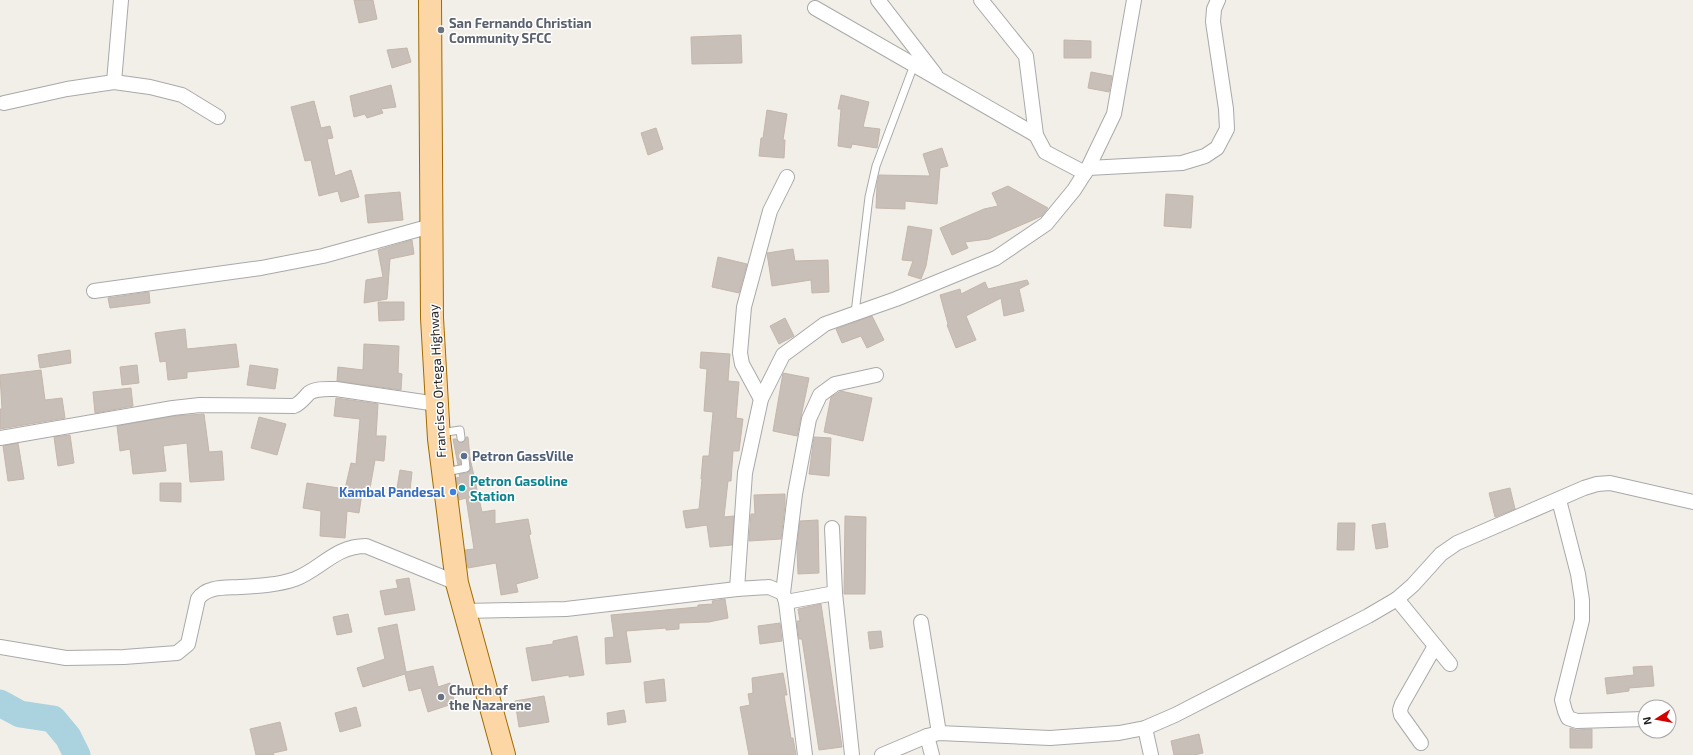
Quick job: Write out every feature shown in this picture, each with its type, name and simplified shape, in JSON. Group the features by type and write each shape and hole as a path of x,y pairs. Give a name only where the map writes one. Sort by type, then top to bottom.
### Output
{"main road":[{"name":"Francisco Ortega Highway","path":"430,0 432,318 438,434 457,583 504,755"}],"street":[{"path":"114,82 121,0"},
{"path":"878,0 939,79"},
{"path":"981,0 1026,56 1036,135 1045,152 1087,170 1182,163 1205,156 1217,148 1227,129 1226,109 1213,22 1214,9 1218,0"},
{"path":"737,590 745,473 761,399 784,355 825,324 996,258 1046,224 1074,190 1087,170 1114,114 1134,0"},
{"path":"814,8 1036,135"},
{"path":"4,103 67,89 114,82 150,87 182,95 218,117"},
{"path":"761,399 742,364 740,353 744,308 770,211 787,177"},
{"path":"94,291 261,268 323,256 431,226"},
{"path":"805,755 784,597 795,494 809,419 820,395 835,384 876,375"},
{"path":"0,438 173,408 200,405 294,406 302,403 310,393 322,389 336,389 437,404"},
{"path":"882,755 933,734 1050,738 1119,733 1144,728 1175,715 1368,616 1397,599 1413,585 1441,554 1457,543 1584,488 1610,482 1693,502"},
{"path":"1559,500 1578,574 1582,600 1582,620 1562,700 1565,711 1568,718 1577,721 1637,720"},
{"path":"832,528 835,593 852,755"},
{"path":"0,647 66,658 124,657 177,653 188,644 198,599 202,594 215,589 262,586 296,578 340,552 356,546 366,546 457,583"},
{"path":"464,611 566,609 769,587 784,597 835,593"},
{"path":"1397,599 1450,664"},
{"path":"921,622 933,734 932,755"},
{"path":"1422,743 1400,710 1435,646"},
{"path":"1144,728 1151,755"}],"lane":[{"path":"855,313 869,197 876,166 914,66"},
{"path":"438,434 460,430 461,438"},
{"path":"443,472 466,468 465,459"}],"building":[{"path":"354,0 373,0 377,19 359,23"},
{"path":"741,35 742,63 692,64 691,37"},
{"path":"1064,40 1091,41 1091,58 1064,58"},
{"path":"407,48 411,62 392,68 387,50"},
{"path":"1091,72 1112,76 1109,92 1088,88"},
{"path":"391,85 396,107 381,109 383,113 367,118 365,114 354,117 350,96"},
{"path":"841,95 869,102 863,127 880,129 877,148 852,144 851,148 838,146 841,109 838,109"},
{"path":"314,101 321,128 330,126 333,138 327,139 335,176 351,170 359,197 341,202 338,191 319,196 311,160 305,161 291,107"},
{"path":"767,110 787,114 783,140 785,140 784,158 759,156"},
{"path":"656,128 663,149 648,155 641,133"},
{"path":"942,148 948,166 940,168 937,204 905,201 905,209 876,208 879,175 930,176 923,154"},
{"path":"1008,186 1048,208 1042,216 989,239 965,242 968,248 952,255 940,228 984,209 998,206 992,193"},
{"path":"400,192 403,220 368,223 365,195"},
{"path":"1166,194 1193,196 1191,228 1164,226"},
{"path":"908,226 932,230 926,266 921,279 908,275 913,261 902,260"},
{"path":"412,240 414,254 390,259 387,299 364,303 366,280 383,277 378,250"},
{"path":"793,249 795,261 828,260 829,292 812,293 811,280 772,286 767,253"},
{"path":"718,257 747,264 739,293 712,287"},
{"path":"1027,280 1029,284 1019,289 1024,311 1004,316 1001,298 966,316 976,340 956,348 947,325 948,324 940,295 960,289 961,294 985,282 988,289"},
{"path":"149,292 150,303 110,308 108,298"},
{"path":"378,302 404,302 404,320 379,321"},
{"path":"872,316 884,340 867,348 861,336 842,343 836,329"},
{"path":"785,318 794,336 779,344 770,326"},
{"path":"185,329 187,349 236,344 239,367 187,372 187,378 168,380 166,361 160,362 155,333"},
{"path":"364,344 399,346 398,373 402,374 401,390 337,381 338,367 363,370"},
{"path":"70,350 71,363 40,368 38,355"},
{"path":"701,352 730,354 728,381 739,382 736,418 743,419 739,451 733,451 731,481 728,481 724,517 734,516 732,545 710,547 707,525 686,528 683,511 699,509 703,456 709,456 713,412 704,411 707,369 700,368"},
{"path":"137,365 139,383 122,385 120,367"},
{"path":"250,365 278,369 275,389 247,385"},
{"path":"41,370 45,400 62,398 65,418 0,429 0,409 2,409 0,375"},
{"path":"783,373 809,378 797,436 773,431"},
{"path":"131,388 133,406 95,413 93,392"},
{"path":"841,391 872,398 863,441 824,432 831,397"},
{"path":"336,398 378,404 376,436 386,436 384,461 375,460 370,488 363,487 359,513 347,511 345,538 320,536 321,511 303,508 307,483 345,489 351,463 356,464 360,419 334,416"},
{"path":"204,414 209,452 222,451 224,480 190,482 187,443 163,446 166,471 133,474 130,449 120,451 117,426 174,416"},
{"path":"259,417 286,424 277,455 251,448"},
{"path":"70,435 74,463 58,466 54,437"},
{"path":"466,437 468,437 470,458 467,455 462,455 460,457 461,464 458,465 453,439 456,439 462,443"},
{"path":"814,437 831,438 829,476 809,474"},
{"path":"18,443 24,479 8,481 3,446"},
{"path":"470,458 482,512 495,510 495,524 528,519 531,534 529,535 538,578 516,584 518,592 501,595 496,563 468,568 465,550 474,549 466,498 459,500 456,478 460,477 459,474 467,473 470,470"},
{"path":"400,470 412,472 410,490 397,488"},
{"path":"160,483 181,483 181,502 160,501"},
{"path":"1510,488 1515,509 1495,517 1489,493"},
{"path":"785,494 781,539 749,541 751,514 755,514 754,495"},
{"path":"845,516 866,517 865,594 844,594"},
{"path":"818,520 819,573 798,574 797,548 800,521"},
{"path":"1338,523 1355,523 1354,550 1337,550"},
{"path":"1385,523 1388,547 1376,549 1372,525"},
{"path":"409,578 415,610 385,615 380,591 398,588 396,580"},
{"path":"725,599 728,618 709,622 679,623 679,629 666,630 666,628 626,631 631,662 606,664 605,638 614,637 611,615 698,607 698,605 713,604 712,601"},
{"path":"821,604 842,747 819,750 802,639 799,639 797,621 800,621 798,609"},
{"path":"348,614 352,632 337,635 333,617"},
{"path":"780,623 782,641 760,644 758,626"},
{"path":"397,624 406,672 433,666 438,687 450,683 455,703 428,712 421,688 409,691 405,674 363,687 357,668 385,659 378,628"},
{"path":"881,631 883,647 870,649 868,632"},
{"path":"577,636 584,675 569,677 569,675 532,681 526,648 553,644 553,641"},
{"path":"1652,666 1654,686 1629,688 1629,691 1607,694 1605,678 1634,675 1633,667"},
{"path":"783,673 787,695 784,695 791,738 793,738 796,755 749,755 740,707 750,705 748,694 753,693 752,678"},
{"path":"664,679 666,701 646,703 644,682"},
{"path":"544,696 549,722 519,727 515,701"},
{"path":"356,707 361,726 340,732 335,713"},
{"path":"624,710 626,722 608,725 607,713"},
{"path":"280,722 287,750 273,753 274,755 256,755 250,729"},
{"path":"1570,728 1577,730 1592,729 1592,748 1570,748"},
{"path":"1199,734 1203,753 1194,755 1174,755 1171,741"}],"waterway":[{"path":"0,703 20,714 53,719 68,737 77,755"}],"place":[{"name":"San Fernando Christian Community SFCC","path":"441,30"},
{"name":"Petron GassVille","path":"464,456"},
{"name":"Petron Gasoline Station","path":"462,488"},
{"name":"Kambal Pandesal","path":"453,492"},
{"name":"Church of the Nazarene","path":"441,697"}]}
